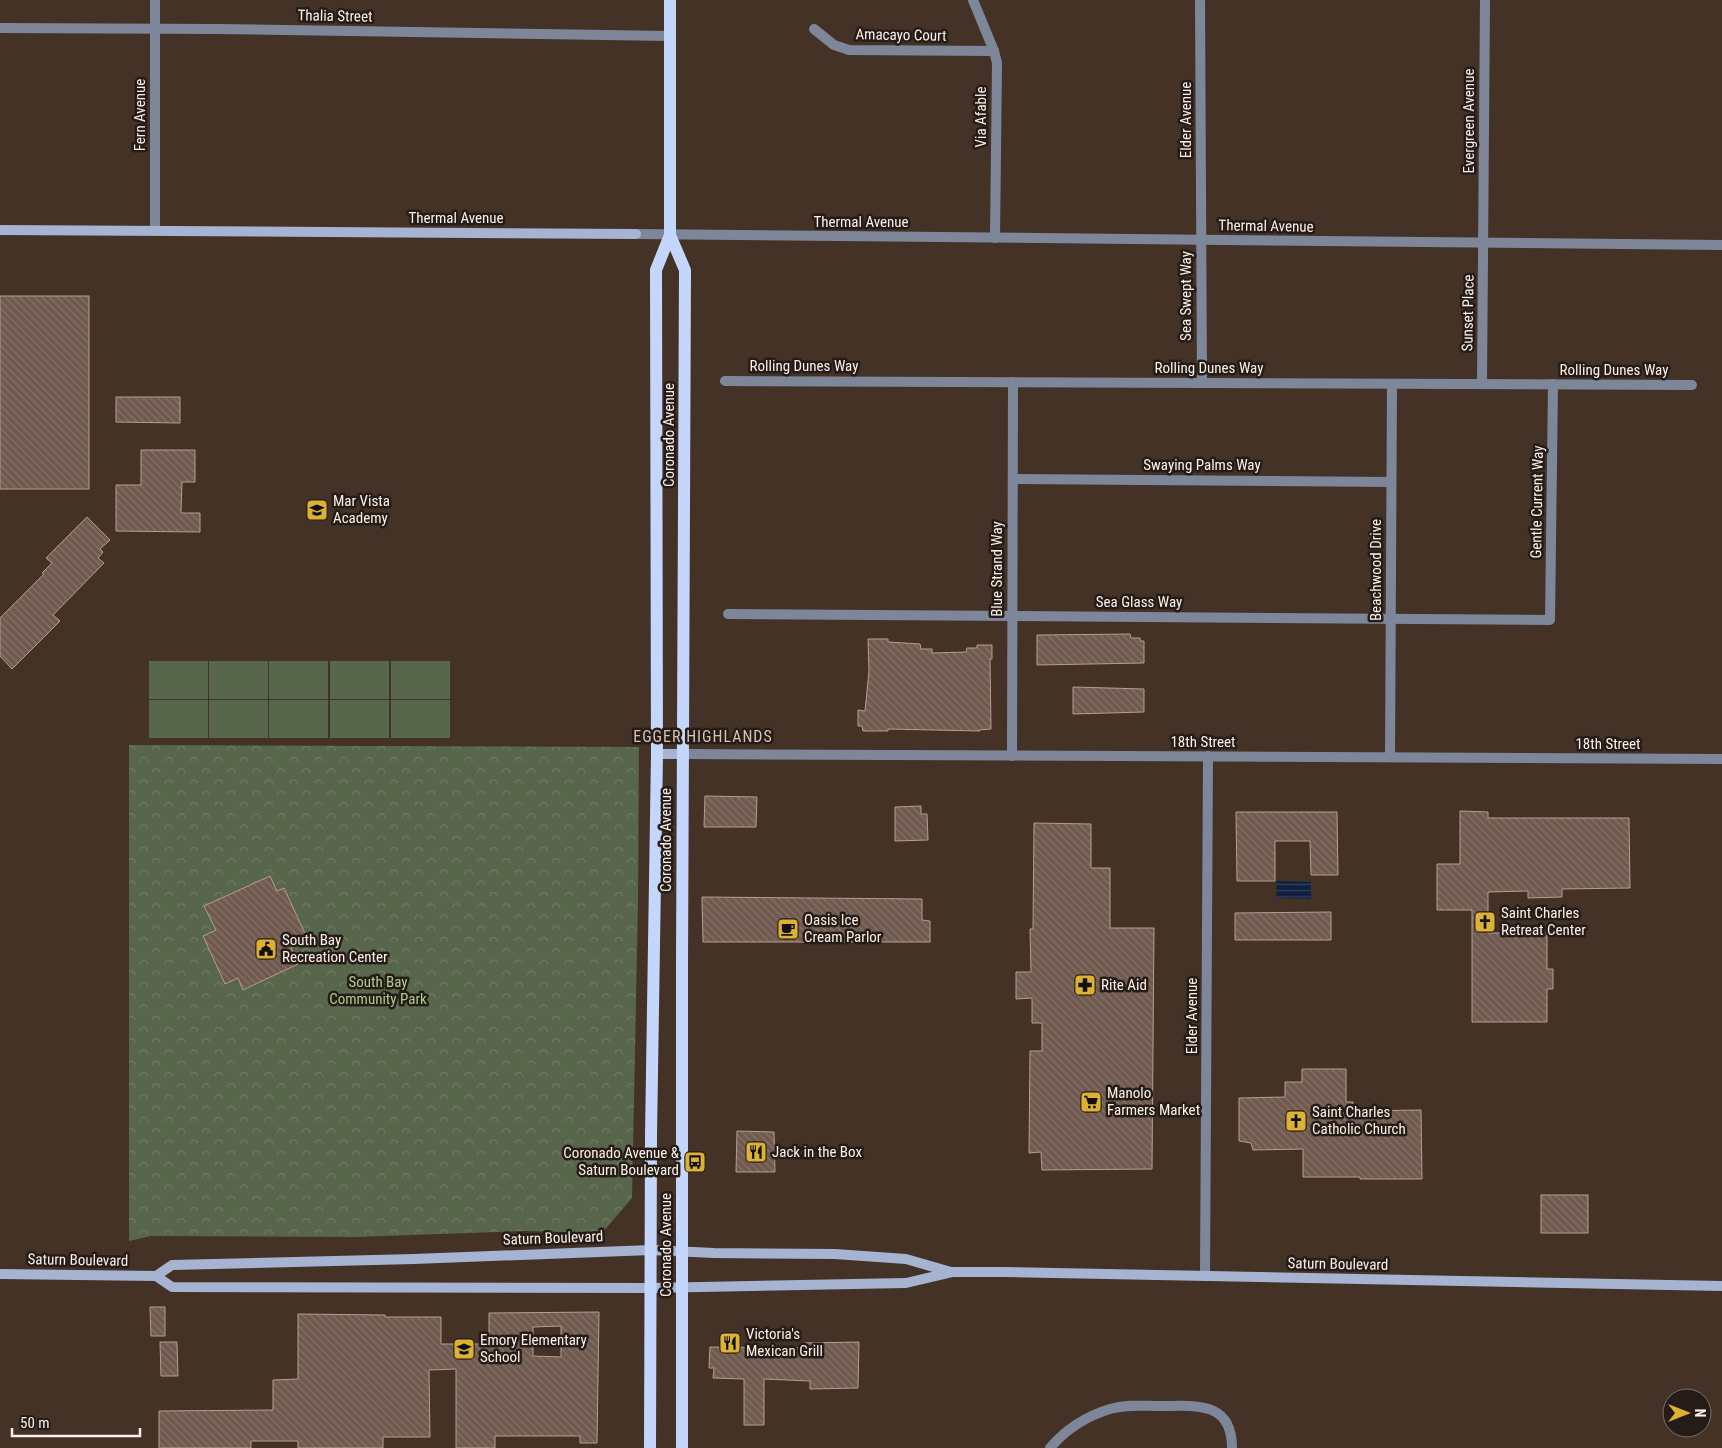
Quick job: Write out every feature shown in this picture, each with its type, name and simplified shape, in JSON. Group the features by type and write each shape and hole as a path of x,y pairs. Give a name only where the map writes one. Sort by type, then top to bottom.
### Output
{"main road":[{"name":"Coronado Avenue","path":"650,1448 650,1288 658,754 656,270 670,236 670,0"},
{"name":"Coronado Avenue","path":"670,236 685,270 682,1448"}],"street":[{"name":"Fern Avenue","path":"155,0 155,230"},
{"name":"Via Afable","path":"973,0 997,63 995,238"},
{"name":"Elder Avenue","path":"1200,0 1201,240"},
{"name":"Evergreen Avenue","path":"1484,242 1485,0"},
{"name":"Thalia Street","path":"0,28 155,28 670,36"},
{"name":"Amacayo Court","path":"814,29 834,45 849,50 994,51"},
{"name":"Thermal Avenue","path":"0,230 636,234 670,236 1722,245"},
{"name":"Sea Swept Way","path":"1201,240 1202,382"},
{"name":"Sunset Place","path":"1482,384 1484,242"},
{"name":"Rolling Dunes Way","path":"725,381 1692,385"},
{"name":"Blue Strand Way","path":"1012,756 1013,382"},
{"name":"Beachwood Drive","path":"1390,757 1392,384"},
{"name":"Gentle Current Way","path":"1550,620 1554,384"},
{"name":"Swaying Palms Way","path":"1013,479 1391,482"},
{"name":"Sea Glass Way","path":"728,614 1550,620"},
{"path":"658,754 684,754"},
{"name":"18th Street","path":"684,754 1722,759"},
{"name":"Elder Avenue","path":"1204,1276 1208,756"},
{"name":"Saturn Boulevard","path":"156,1276 172,1264 651,1250 835,1254 906,1259 953,1272"},
{"name":"Saturn Boulevard","path":"0,1274 156,1276 172,1287 650,1288 906,1283 953,1272 1722,1286"},
{"path":"1050,1448 1069,1430 1082,1421 1111,1409 1126,1406 1200,1405 1210,1408 1225,1420 1232,1436 1232,1448"}],"green space":[{"path":"149,661 208,661 208,699 149,699"},
{"path":"209,661 268,661 268,699 209,699"},
{"path":"269,661 328,661 328,699 269,699"},
{"path":"330,661 389,661 389,699 330,699"},
{"path":"391,661 450,661 450,699 391,699"},
{"path":"149,700 208,700 208,738 149,738"},
{"path":"209,700 268,700 268,738 209,738"},
{"path":"269,700 328,700 328,738 269,738"},
{"path":"330,700 389,700 389,738 330,738"},
{"path":"391,700 450,700 450,738 391,738"},
{"name":"South Bay Community Park","path":"129,745 639,747 632,1198 602,1233 524,1231 356,1237 151,1236 129,1241"}],"water":[{"path":"1277,881 1311,882 1311,899 1276,898"}],"building":[{"path":"0,296 89,296 89,489 0,489"},
{"path":"116,397 180,397 180,423 116,422"},
{"path":"141,450 195,450 195,482 182,482 181,513 200,513 200,532 116,531 116,485 141,485"},
{"path":"87,517 110,540 100,549 103,552 98,558 104,563 53,615 60,621 12,669 0,656 0,618 44,574 42,573 52,563 46,558"},
{"path":"1130,634 1131,638 1140,638 1140,641 1144,641 1144,663 1037,665 1037,635"},
{"path":"868,639 888,639 888,642 920,644 921,649 932,649 932,653 966,652 967,648 977,648 977,645 992,645 992,659 990,659 991,729 980,731 888,729 888,731 863,731 862,726 858,726 858,710 865,711 869,671"},
{"path":"1073,687 1144,689 1144,712 1073,714"},
{"path":"705,796 757,797 756,827 704,827"},
{"path":"921,806 921,814 927,814 928,840 895,841 895,807"},
{"path":"1460,811 1488,812 1488,818 1629,818 1630,888 1562,889 1562,897 1528,898 1528,891 1488,892 1488,933 1547,933 1547,969 1553,969 1553,989 1547,989 1547,1022 1472,1022 1472,910 1437,910 1437,864 1460,864"},
{"path":"1236,812 1337,812 1338,875 1311,875 1310,841 1275,841 1275,881 1237,881"},
{"path":"1034,823 1091,824 1091,868 1110,868 1110,928 1154,928 1152,1169 1042,1170 1041,1152 1029,1153 1030,1051 1042,1051 1042,1023 1032,1023 1032,998 1016,999 1016,972 1031,972 1030,929 1033,929"},
{"path":"270,876 277,891 284,888 308,940 291,948 298,964 243,990 238,978 225,984 203,936 216,930 204,906"},
{"path":"702,897 922,899 922,920 930,921 930,942 703,942"},
{"path":"1331,912 1331,940 1235,940 1235,913"},
{"name":"Saint Charles Catholic Church","path":"1302,1069 1346,1069 1346,1102 1353,1102 1353,1111 1421,1110 1422,1179 1303,1177 1303,1149 1253,1150 1251,1143 1239,1141 1239,1098 1285,1097 1285,1082 1302,1082"},
{"name":"Jack in the Box","path":"737,1131 774,1132 775,1172 736,1172"},
{"path":"1541,1195 1588,1195 1588,1233 1541,1233"},
{"path":"150,1307 165,1307 165,1336 151,1336"},
{"name":"Emory Elementary School","path":"599,1312 597,1443 580,1443 580,1436 495,1436 495,1448 456,1448 456,1369 429,1370 430,1437 383,1437 383,1448 298,1448 298,1441 251,1441 251,1448 159,1448 159,1411 273,1410 273,1380 298,1379 298,1314 441,1317 441,1344 489,1344 489,1313","holes":["561,1326 561,1357 533,1356 533,1327"]},
{"path":"160,1342 177,1342 178,1376 161,1376"},
{"path":"859,1342 858,1388 810,1389 810,1381 764,1379 764,1425 744,1425 744,1379 713,1378 714,1368 709,1368 710,1347 803,1348 804,1343"}],"place":[{"name":"Mar Vista Academy","path":"317,510"},
{"name":"Saint Charles Retreat Center","path":"1485,922"},
{"name":"Oasis Ice Cream Parlor","path":"788,929"},
{"name":"South Bay Recreation Center","path":"266,949"},
{"name":"Rite Aid","path":"1085,985"},
{"name":"Manolo Farmers Market","path":"1091,1102"},
{"name":"Saint Charles Catholic Church","path":"1296,1121"},
{"name":"Jack in the Box","path":"756,1152"},
{"name":"Coronado Avenue & Saturn Boulevard","path":"695,1162"},
{"name":"Victoria's Mexican Grill","path":"730,1343"},
{"name":"Emory Elementary School","path":"464,1349"}],"district":[{"name":"EGGER HIGHLANDS","path":"703,736"}]}
